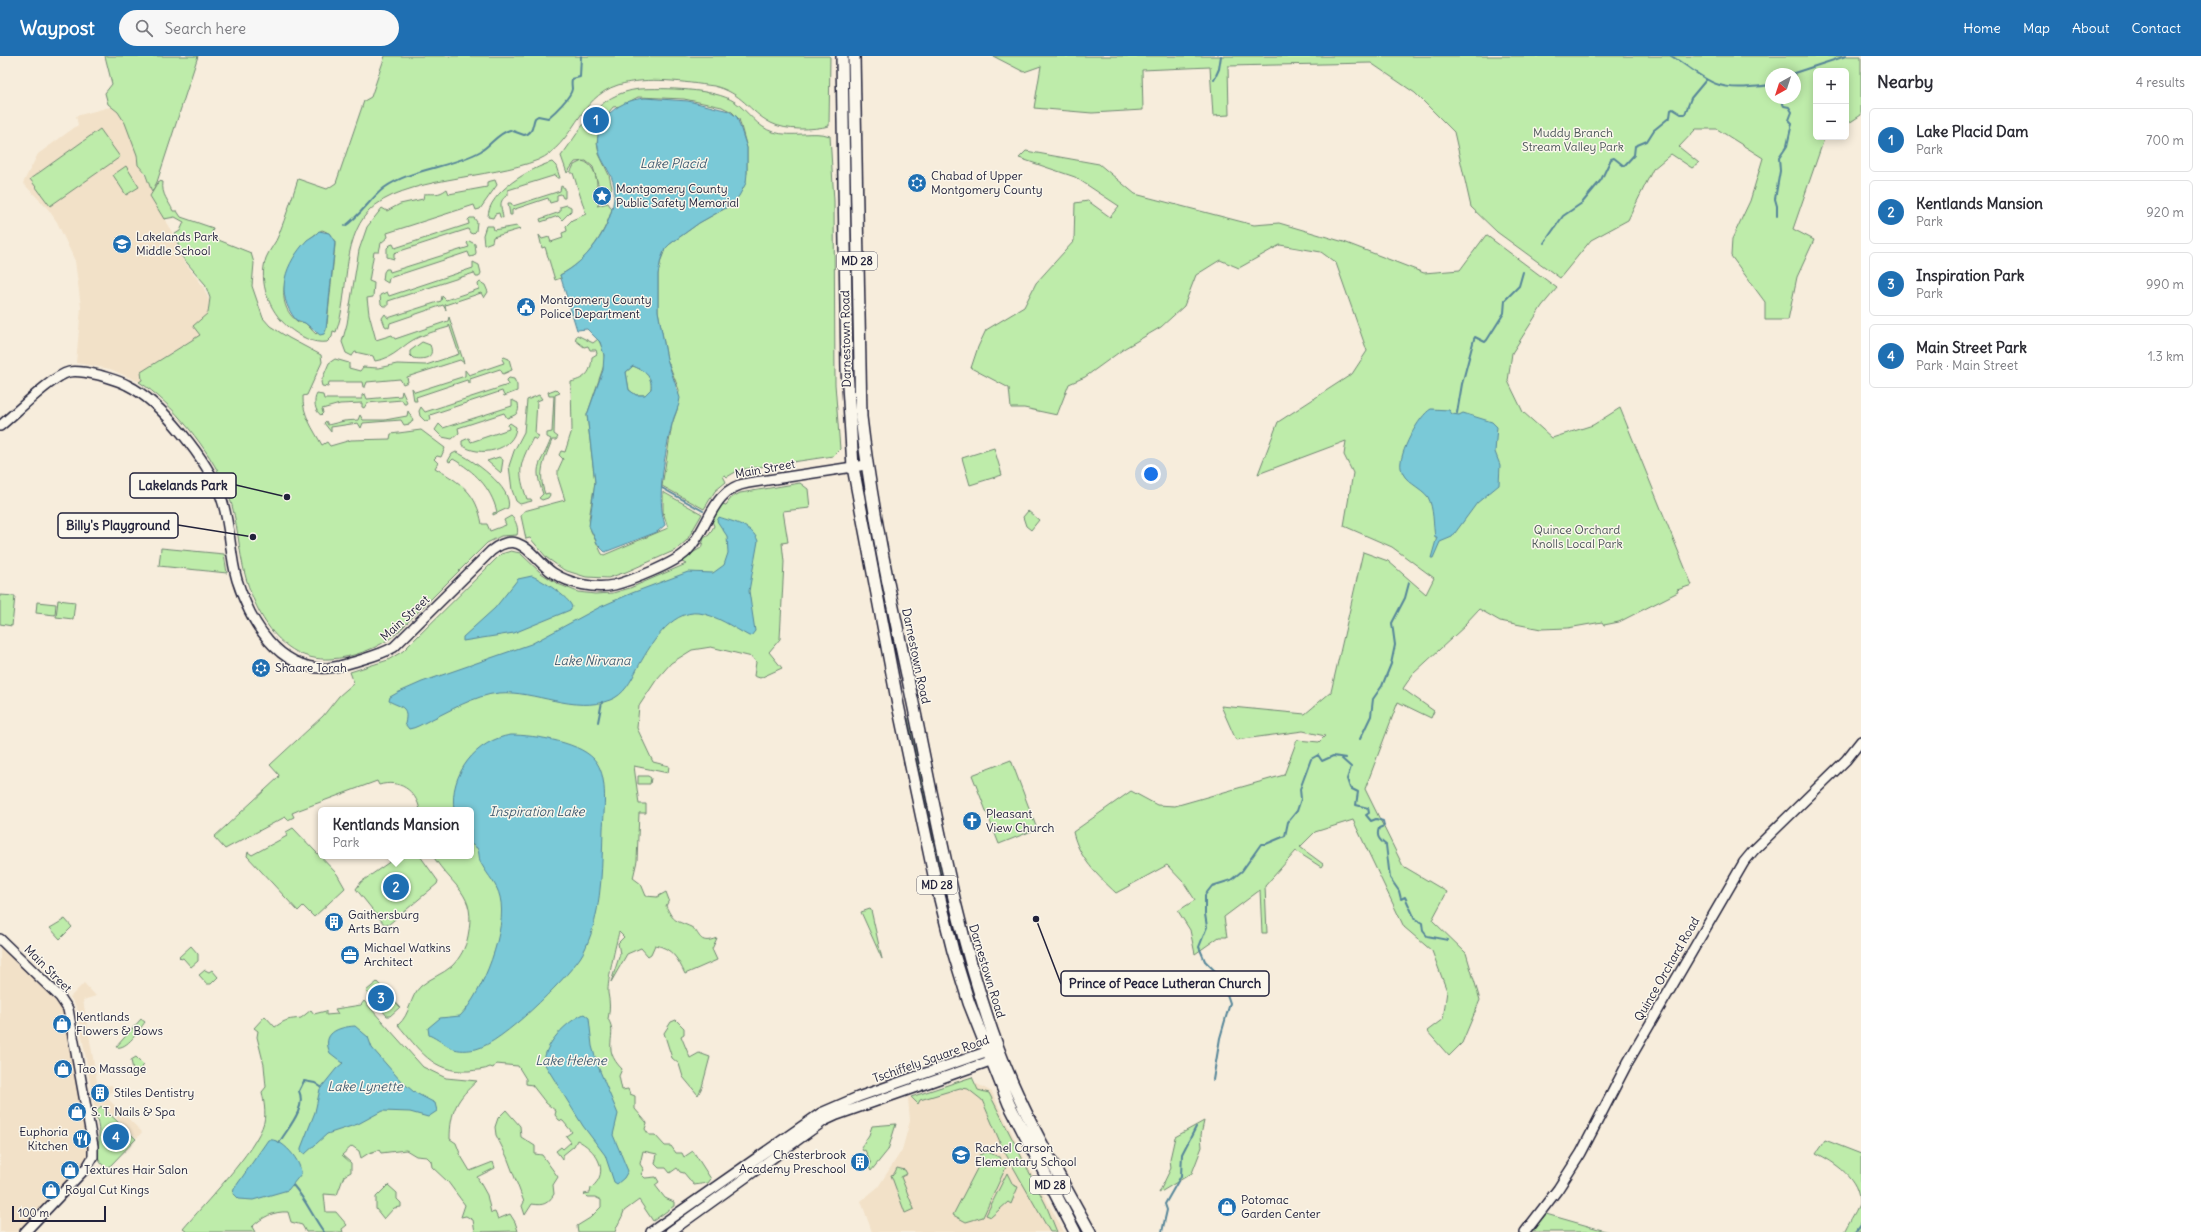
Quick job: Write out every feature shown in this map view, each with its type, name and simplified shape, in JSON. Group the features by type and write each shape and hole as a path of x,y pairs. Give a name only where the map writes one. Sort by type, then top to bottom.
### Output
{"main road":[{"name":"Darnestown Road","path":"842,56 847,369 853,467 898,705 934,875 953,951 988,1056 1026,1141 1075,1232"},
{"name":"Darnestown Road","path":"854,56 859,376 866,465 903,660 953,899 974,974 998,1048 1036,1131 1090,1232"}],"street":[{"name":"Main Street","path":"0,426 56,379 68,372 82,372 112,379 141,393 171,420 204,464 215,483 227,518 237,579 243,597 258,625 273,645 285,656 304,665 323,668 340,666 382,653 394,647 491,551 500,545 510,543 520,544 552,572 569,581 595,586 614,585 682,556 696,540 721,496 732,487 748,482 866,465"},
{"name":"Quince Orchard Road","path":"1525,1232 1558,1189 1581,1154 1628,1062 1744,862 1754,850 1846,760 1861,741"},
{"name":"Main Street","path":"0,939 60,997 68,1009 93,1146 92,1157 87,1167 25,1232"},
{"name":"Tschiffely Square Road","path":"670,1232 830,1118 988,1056 998,1048"},
{"name":"Tschiffely Square Road","path":"651,1232 821,1113 858,1097 988,1056"}],"shaded area":[{"name":"Lakelands Park Middle School","path":"121,104 144,174 153,190 150,196 173,232 181,257 203,286 209,300 208,313 218,323 142,383 110,369 76,363 81,307 75,261 57,222 48,209 23,183 38,154 78,125 76,116"},
{"path":"0,946 62,1005 66,1015 89,1148 87,1159 81,1168 19,1232 0,1232"},
{"path":"84,983 96,996 83,1000 98,1087 112,1085 113,1090 106,1097 142,1132 137,1138 101,1104 95,1110 77,1008 70,997"},
{"name":"Rachel Carson Elementary School","path":"966,1078 992,1092 1029,1168 1064,1232 872,1232 861,1201 878,1187 902,1150 910,1121 908,1098"}],"green space":[{"path":"105,56 198,56 157,182 152,192 145,173 138,165 137,155 125,123 118,112 108,104 105,93 112,84"},
{"path":"385,56 830,56 829,126 792,129 777,126 756,113 732,93 714,86 654,80 630,82 604,91 593,100 560,143 550,153 538,160 519,166 424,185 402,191 384,200 369,211 360,224 354,238 347,269 343,302 336,332 333,331 332,337 327,342 311,341 288,327 275,313 264,286 263,277 266,258 279,234 298,179 327,189 336,183 364,101 371,97","holes":["322,230 333,238 335,245 327,324 316,334 305,323 298,322 291,315 284,300 284,292 289,268 299,252 313,236"]},
{"name":"Muddy Branch Stream Valley Park","path":"993,56 1861,56 1861,115 1849,123 1849,68 1813,68 1813,140 1824,140 1793,229 1814,240 1797,277 1788,320 1765,320 1765,302 1731,256 1732,239 1750,201 1763,158 1717,129 1696,129 1679,147 1699,163 1692,168 1671,154 1653,169 1628,220 1591,240 1560,278 1497,232 1471,207 1454,132 1415,93 1371,63 1228,66 1229,115 1213,116 1210,67 1142,70 1143,110 1092,113 1034,108 1041,66 1024,72"},
{"path":"639,89 675,89 702,91 715,94 726,97 735,102 757,123 767,130 780,134 824,134 830,136 834,201 835,384 840,449 833,456 739,470 727,477 725,475 723,476 726,482 715,491 704,509 662,486 672,424 677,410 679,390 667,359 658,311 658,274 665,249 670,244 699,223 731,205 747,173 747,148 739,119 732,112 722,107 684,99 638,97 621,106 613,107 601,122 597,143 599,154 609,175 612,188 609,191 599,187 593,167 586,161 575,162 567,173 561,156 592,113 612,98 624,92"},
{"path":"100,129 120,157 50,206 30,179"},
{"name":"Quince Orchard Knolls Local Park","path":"1026,151 1099,164 1135,194 1254,225 1279,223 1344,242 1424,273 1460,270 1486,235 1557,288 1542,306 1512,353 1508,381 1523,412 1552,438 1593,425 1620,408 1692,585 1677,590 1678,592 1619,622 1604,625 1602,622 1568,628 1541,629 1500,621 1479,609 1465,624 1466,625 1413,674 1404,687 1403,689 1434,711 1431,718 1398,702 1365,789 1403,866 1447,892 1432,920 1466,953 1480,1000 1462,1043 1449,1056 1427,1031 1443,1019 1447,991 1432,951 1404,927 1353,820 1315,832 1300,847 1323,864 1321,867 1296,851 1265,886 1267,933 1262,933 1260,890 1224,917 1227,937 1219,937 1195,954 1190,930 1178,911 1195,900 1184,883 1167,865 1116,893 1090,866 1080,850 1073,832 1131,791 1157,805 1175,806 1284,775 1297,740 1319,742 1325,736 1303,731 1236,740 1221,706 1305,714 1331,692 1363,552 1388,561 1426,594 1434,578 1392,547 1344,526 1353,473 1344,455 1346,441 1258,474 1278,422 1352,374 1367,351 1336,263 1321,252 1280,245 1239,268 1220,260 1196,275 1184,306 1161,327 1125,348 1085,377 1069,384 1057,415 1024,408 1011,408 1009,388 971,368 986,330 1024,307 1036,283 1074,241 1075,203 1088,201 1110,217 1119,206 1075,177 1019,158"},
{"path":"582,161 589,164 596,177 597,188 594,198 599,204 597,206 608,203 612,209 604,229 586,256 569,270 560,275 561,278 555,280 545,247 542,248 539,235 542,239 549,237 551,242 563,238 562,233 567,231 566,226 572,220 586,214 573,173 570,173 574,165"},
{"path":"552,162 556,166 560,178 557,178 556,175 508,190 508,195 501,202 503,218 500,217 499,213 495,214 493,218 488,217 490,208 495,199 512,182 543,165"},
{"path":"126,166 139,187 126,195 113,175"},
{"path":"495,180 497,185 480,209 476,210 474,205 387,233 388,237 381,243 379,252 374,252 369,281 374,283 373,297 367,298 369,314 376,340 392,335 395,339 448,321 449,317 464,363 460,360 407,377 408,382 403,384 400,379 367,382 365,387 363,387 362,382 329,382 328,387 322,386 321,382 329,363 335,359 349,363 349,368 360,371 363,367 378,368 397,364 426,365 459,354 449,324 449,327 426,334 408,343 394,354 375,361 373,356 355,352 352,356 346,353 342,342 347,324 359,250 367,227 382,208 387,211 400,204 423,199 424,194 438,193 447,189 449,194 487,187 487,182"},
{"path":"159,181 163,182 164,194 173,211 177,211 181,217 213,228 211,237 251,253 254,263 252,286 263,318 270,326 321,355 322,362 307,395 303,396 303,403 306,415 322,445 327,442 330,446 351,440 390,439 391,434 421,430 445,448 441,457 437,456 434,459 438,463 435,468 460,484 472,496 482,524 487,524 490,531 506,525 504,520 511,516 516,522 518,530 517,535 501,536 487,543 397,633 374,648 347,657 330,659 312,658 296,652 282,642 261,615 253,599 243,566 232,506 218,472 200,443 177,414 152,391 139,382 142,380 141,372 200,335 193,326 208,313 210,298 205,284 182,257 175,234 180,231 184,222 175,217 164,219 150,196"},
{"path":"561,186 565,188 565,198 563,198 561,194 557,195 557,201 550,203 548,198 512,210 512,215 510,215 508,203 511,203 513,206 560,191"},
{"path":"850,196 852,211 860,449 853,390"},
{"path":"567,205 571,207 571,211 562,220 558,216 541,222 540,219 560,212 560,207"},
{"path":"470,218 474,218 477,222 476,231 473,234 470,233 468,229 394,253 394,259 387,257 387,248 390,245 393,244 395,248 469,224 468,220"},
{"path":"486,226 493,226 494,230 517,226 520,229 493,237 492,242 484,245 483,235"},
{"path":"469,241 475,244 476,253 474,256 470,257 468,252 389,278 388,283 383,280 386,269 389,269 390,272 469,247 467,243"},
{"path":"473,262 479,265 481,273 479,277 476,277 474,273 388,301 388,306 383,306 381,304 380,295 387,292 389,296 473,268"},
{"path":"480,282 485,285 488,292 484,298 481,293 445,305 446,310 443,305 390,323 389,328 385,326 382,318 385,314 388,318 441,301 442,296 446,300 479,289 478,284"},
{"path":"577,335 593,343 598,339 603,349 605,362 587,415 595,482 589,519 591,531 602,554 604,555 668,528 663,512 663,492 702,514 687,540 676,550 626,572 608,578 586,577 564,570 547,558 530,538 526,539 521,516 524,511 565,500 558,478 558,470 563,459 559,455 561,451 565,452 572,430 571,382 584,377 587,374 592,357 597,354 596,350 590,350 588,346 584,347 575,340"},
{"path":"422,342 430,345 430,356 420,359 413,358 410,355 410,351"},
{"path":"504,357 509,359 512,370 503,374 500,369 470,379 470,384 467,380 416,397 417,401 414,401 412,388 415,392 465,376 465,370 469,375 504,363 502,359"},
{"path":"633,366 640,369 649,377 651,389 645,395 636,395 629,390 626,372"},
{"path":"509,378 514,379 517,385 517,391 504,396 502,391 430,415 431,420 425,421 420,416 419,411 421,407 425,412 508,385 507,380"},
{"path":"556,389 560,393 555,395 554,434 558,437 556,440 552,440 543,466 543,486 545,494 549,493 550,495 548,498 542,500 539,498 543,494 538,476 538,470 551,439 547,437 547,433 552,432 554,396 549,396 548,392"},
{"path":"402,391 407,402 406,404 404,404 402,400 367,403 364,408 362,407 362,403 340,404 322,409 323,413 321,415 315,406 317,394 323,395 324,399 362,399 362,395 365,394 367,399 401,396"},
{"path":"539,395 542,399 537,401 535,434 539,436 537,440 533,438 522,462 521,468 522,481 527,499 531,499 532,501 520,504 516,501 512,490 509,466 514,451 524,432 527,400"},
{"path":"512,400 518,403 518,412 513,416 507,418 504,413 458,428 459,433 452,439 442,437 435,430 439,424 443,428 512,406"},
{"path":"408,411 413,420 410,424 404,425 401,420 363,423 361,428 358,423 331,427 331,432 324,423 326,421 328,425 344,421 358,420 360,415 363,420 385,420 407,416"},
{"path":"510,423 516,427 514,435 503,447 495,450 477,451 462,445 462,441 469,438 471,442 509,429 508,425"},
{"path":"994,448 1002,475 970,485 962,458"},
{"path":"456,452 472,461 498,483 505,492 508,500 508,508 493,515 493,513 497,512 494,503 491,495 481,481 475,474 453,459 450,462 448,461 452,454"},
{"path":"499,457 503,460 501,473 487,461"},
{"path":"800,483 808,489 810,508 783,511 788,542 782,543 784,562 780,639 769,652 782,668 760,678 754,676 756,662 752,657 711,647 692,650 671,663 657,679 639,706 637,728 653,762 669,766 668,773 634,766 639,804 646,804 646,813 639,813 637,861 633,878 641,884 646,896 657,897 666,892 669,900 666,906 673,918 694,929 703,939 711,940 717,938 712,949 717,960 685,974 674,955 661,946 655,945 651,954 648,956 641,948 627,954 611,982 620,954 618,943 624,937 619,932 608,988 610,1006 608,1019 612,1031 611,1048 612,1054 622,1069 619,1076 622,1090 628,1089 630,1094 635,1096 635,1109 647,1123 645,1129 649,1135 655,1135 665,1146 671,1146 676,1153 682,1153 684,1157 693,1151 711,1179 708,1183 694,1185 684,1173 680,1172 677,1168 670,1173 666,1168 659,1168 655,1164 657,1154 643,1151 640,1164 644,1170 641,1174 645,1178 656,1177 659,1182 655,1185 665,1198 674,1202 674,1206 653,1221 639,1200 624,1211 615,1232 578,1232 577,1226 590,1218 601,1207 601,1200 595,1197 587,1197 584,1194 590,1193 591,1188 600,1175 601,1168 599,1161 590,1149 577,1140 574,1146 563,1155 563,1160 556,1151 561,1147 563,1149 571,1142 566,1136 572,1132 563,1121 559,1120 555,1115 556,1111 546,1103 532,1085 526,1084 526,1079 518,1066 496,1064 493,1068 490,1067 469,1071 456,1071 445,1068 436,1064 420,1051 398,1025 405,1016 417,990 425,983 452,966 460,956 466,944 470,922 466,900 435,859 474,859 474,807 419,807 415,797 406,788 393,784 379,785 377,781 292,813 294,817 288,820 285,817 225,849 214,837 278,778 279,775 270,765 323,716 339,696 354,683 350,672 388,660 403,651 501,554 511,551 520,553 541,573 558,584 578,592 595,594 613,593 630,588 686,564 682,562 701,548 704,538 709,535 714,526 712,521 722,504 726,505 731,498 740,493"},
{"path":"861,483 871,528 877,543 895,641 885,611"},
{"path":"1028,511 1039,520 1031,530 1026,526 1023,517"},
{"path":"161,548 224,554 227,573 159,566"},
{"path":"0,595 15,596 12,626 0,624"},
{"path":"58,600 75,602 73,619 56,617"},
{"path":"37,602 56,604 55,615 36,613"},
{"path":"908,718 987,1032 966,977 949,920"},
{"path":"1011,760 1037,829 999,844 972,775"},
{"path":"638,776 648,776 651,778 650,784 638,784"},
{"path":"293,828 318,854 318,859 323,859 337,874 345,888 314,917 303,906 298,911 247,856 248,852 252,855 287,836 286,832"},
{"path":"394,859 422,859 438,881 437,884 388,925 384,924 356,889 361,882"},
{"path":"871,910 882,959 861,912"},
{"path":"65,919 72,927 60,939 50,928"},
{"path":"191,946 198,954 198,961 191,967 183,958 181,959 179,957"},
{"path":"205,970 209,972 212,970 218,977 211,984 207,984 199,975"},
{"path":"377,982 400,1007 390,1016 387,1016 366,991"},
{"path":"364,1001 423,1067 446,1078 477,1081 464,1094 456,1106 451,1121 450,1139 456,1143 461,1156 470,1171 493,1162 495,1168 477,1177 487,1195 491,1213 495,1212 498,1219 510,1214 518,1231 475,1232 473,1220 466,1216 461,1217 465,1205 448,1182 432,1167 431,1161 427,1157 416,1156 406,1150 381,1153 379,1150 369,1153 361,1158 359,1151 352,1146 342,1155 351,1163 351,1172 344,1176 337,1195 324,1194 326,1212 336,1212 347,1225 342,1229 343,1232 306,1232 302,1225 291,1222 288,1212 273,1214 260,1220 252,1227 255,1232 187,1232 183,1229 241,1162 259,1134 264,1122 265,1111 262,1092 266,1087 264,1065 257,1037 258,1031 254,1028 265,1016 275,1027 290,1019 301,1018 311,1010 314,1014 326,1011 326,1015 338,1014 335,1009 361,1005"},
{"path":"141,1019 145,1022 132,1039 120,1047 116,1047"},
{"path":"676,1020 684,1028 684,1034 681,1036 690,1058 699,1053 710,1057 702,1087 698,1095 683,1077 679,1064 672,1058 664,1033 671,1022"},
{"path":"136,1057 144,1065 134,1075 131,1060"},
{"path":"972,1077 978,1090 989,1093 1046,1205 1057,1232 1050,1232 1003,1149 982,1100 968,1089 960,1088 920,1100 918,1104 911,1097"},
{"path":"101,1106 136,1139 110,1166 106,1167 102,1164 98,1157 99,1131 96,1112"},
{"path":"506,1110 520,1126 521,1137 535,1146 535,1154 542,1155 558,1177 553,1185 554,1194 550,1200 545,1204 532,1204 525,1215 522,1206 524,1202 507,1157 496,1135 495,1127 498,1118"},
{"path":"1204,1121 1201,1135 1202,1147 1192,1173 1159,1193 1171,1168 1170,1159 1175,1137"},
{"path":"896,1124 888,1150 871,1171 868,1165 871,1164 865,1150 863,1151 861,1147 869,1135 872,1126"},
{"path":"1825,1140 1861,1154 1861,1232 1844,1232 1859,1204 1858,1195 1856,1187 1845,1172 1831,1161 1816,1153"},
{"path":"988,1152 1001,1158 998,1163 1006,1167 983,1217 966,1222 953,1215 981,1161 979,1155"},
{"path":"897,1168 905,1170 907,1174 901,1177 914,1209 905,1213 891,1175 894,1174"},
{"path":"1007,1173 1013,1185 1018,1187 1011,1204 1008,1202 991,1217 986,1215"},
{"path":"388,1185 397,1193 397,1199 401,1203 401,1207 394,1208 384,1219 376,1209 376,1197"},
{"path":"1546,1214 1609,1232 1531,1232"}],"water":[{"name":"Lake Placid","path":"645,98 688,101 729,111 737,117 747,148 747,173 746,183 739,196 731,205 699,223 670,244 665,249 661,259 658,274 658,311 667,359 680,398 669,436 662,475 661,501 665,525 657,532 605,552 598,545 589,526 595,482 587,415 603,370 604,355 600,342 587,329 577,330 560,275 582,260 599,238 606,226 614,199 614,186 612,178 600,155 598,133 602,124 615,109 624,103","holes":["633,366 644,372 650,380 651,389 645,395 636,395 629,390 626,372"]},
{"path":"319,231 329,233 335,242 326,330 324,334 320,335 305,323 296,320 289,310 285,299 284,289 288,269 299,249 307,240"},
{"path":"1431,409 1449,410 1452,414 1459,415 1463,413 1492,422 1497,427 1495,452 1500,465 1499,485 1477,503 1452,537 1440,542 1433,558 1431,558 1437,537 1435,537 1430,501 1425,493 1405,477 1401,468 1403,454 1410,436 1421,419"},
{"name":"Lake Nirvana","path":"719,517 747,528 758,541 749,591 755,631 751,636 712,616 705,614 689,614 679,617 654,641 630,683 623,691 615,698 596,704 569,703 513,693 490,694 472,700 419,726 409,729 405,724 405,710 389,701 390,697 422,682 531,644 600,607 632,593 688,572 713,573 724,565 728,553 727,536 717,521"},
{"path":"532,576 542,581 566,598 572,607 570,610 514,633 463,641 463,637 495,608 518,579"},
{"name":"Inspiration Lake","path":"511,735 521,735 558,741 581,750 591,756 597,763 603,778 604,786 602,868 599,895 595,921 586,946 582,955 561,981 532,1010 501,1035 476,1049 460,1050 450,1047 429,1035 428,1028 440,1018 460,1016 469,1006 492,960 497,942 502,910 497,888 481,863 477,848 474,846 474,807 454,807 454,797 456,784 468,761 476,751 498,738"},
{"name":"Lake Helene","path":"584,1014 589,1018 592,1046 597,1064 618,1114 613,1135 628,1171 624,1178 617,1184 614,1182 605,1155 583,1126 544,1063 545,1056 552,1041 571,1022"},
{"name":"Lake Lynette","path":"355,1026 368,1037 372,1048 400,1080 414,1092 435,1103 437,1111 428,1117 410,1112 382,1111 358,1124 327,1134 305,1154 301,1151 301,1148 315,1112 320,1089 336,1069 343,1063 330,1053 328,1046 329,1036 337,1030"},
{"path":"268,1140 279,1142 290,1151 298,1163 301,1174 288,1190 253,1200 238,1199 233,1194 234,1189"}],"waterway":[{"path":"345,226 379,192 395,181 469,157 481,151 498,136 510,130 524,135 530,132 535,118 538,116 548,118 569,96 572,89 572,79 580,77 581,56"},
{"path":"1214,80 1219,69 1221,56"},
{"path":"1671,56 1707,80 1716,84 1736,88 1765,86"},
{"path":"1801,71 1846,56"},
{"path":"1544,243 1563,216 1582,203 1601,180 1611,159 1614,158 1624,166 1634,155 1635,146 1647,141 1654,130 1670,117 1671,110 1673,109 1681,114 1685,114 1691,98 1706,80"},
{"path":"1777,216 1775,199 1780,171 1779,158 1787,146 1792,123 1789,120 1792,112 1789,107 1784,106 1783,104"},
{"path":"1457,413 1462,384 1474,339 1475,337 1485,342 1487,340 1504,313 1505,300 1519,286 1523,272"},
{"path":"662,488 703,511"},
{"path":"1360,739 1371,716 1373,699 1382,686 1391,664 1395,645 1392,623 1405,598 1409,583"},
{"path":"598,722 602,702"},
{"path":"1213,1080 1220,1038 1230,1003 1221,977 1205,961 1199,947 1207,927 1205,895 1212,886 1231,880 1242,871 1261,844 1266,844 1285,836 1288,822 1297,811 1301,799 1300,789 1311,759 1318,755 1322,761 1333,756 1346,758"},
{"path":"1341,758 1351,767 1347,779 1350,788 1358,792 1356,805 1368,808 1369,813 1366,815 1371,821 1376,819 1383,821 1384,826 1379,828 1378,836 1386,845 1390,878 1399,891 1401,899 1405,897 1415,919 1422,923 1423,931 1427,936 1448,940"},
{"path":"279,1143 298,1111 301,1098 299,1091 304,1081 315,1083 321,1087"},
{"path":"1162,1232 1167,1210 1165,1204 1181,1176 1182,1154 1196,1127"},
{"path":"293,1185 324,1232"},
{"path":"1856,1232 1861,1225"}],"place":[{"name":"Lake Placid Dam","path":"596,120"},
{"name":"Chabad of Upper Montgomery County","path":"917,183"},
{"name":"Montgomery County Public Safety Memorial","path":"602,196"},
{"name":"Lakelands Park Middle School","path":"122,244"},
{"name":"Montgomery County Police Department","path":"526,307"},
{"name":"Lakelands Park","path":"287,497"},
{"name":"Billy's Playground","path":"253,537"},
{"name":"Shaare Torah","path":"261,668"},
{"name":"Pleasant View Church","path":"972,821"},
{"name":"Kentlands Mansion","path":"396,887"},
{"name":"Prince of Peace Lutheran Church","path":"1036,919"},
{"name":"Gaithersburg Arts Barn","path":"334,922"},
{"name":"Michael Watkins Architect","path":"350,955"},
{"name":"Inspiration Park","path":"381,998"},
{"name":"Kentlands Flowers & Bows","path":"62,1024"},
{"name":"Tao Massage","path":"63,1069"},
{"name":"Stiles Dentistry","path":"100,1093"},
{"name":"S. T. Nails & Spa","path":"77,1112"},
{"name":"Main Street Park","path":"116,1137"},
{"name":"Euphoria Kitchen","path":"82,1139"},
{"name":"Rachel Carson Elementary School","path":"961,1155"},
{"name":"Chesterbrook Academy Preschool","path":"860,1162"},
{"name":"Textures Hair Salon","path":"70,1170"},
{"name":"Royal Cut Kings","path":"51,1190"},
{"name":"Potomac Garden Center","path":"1227,1207"}]}
